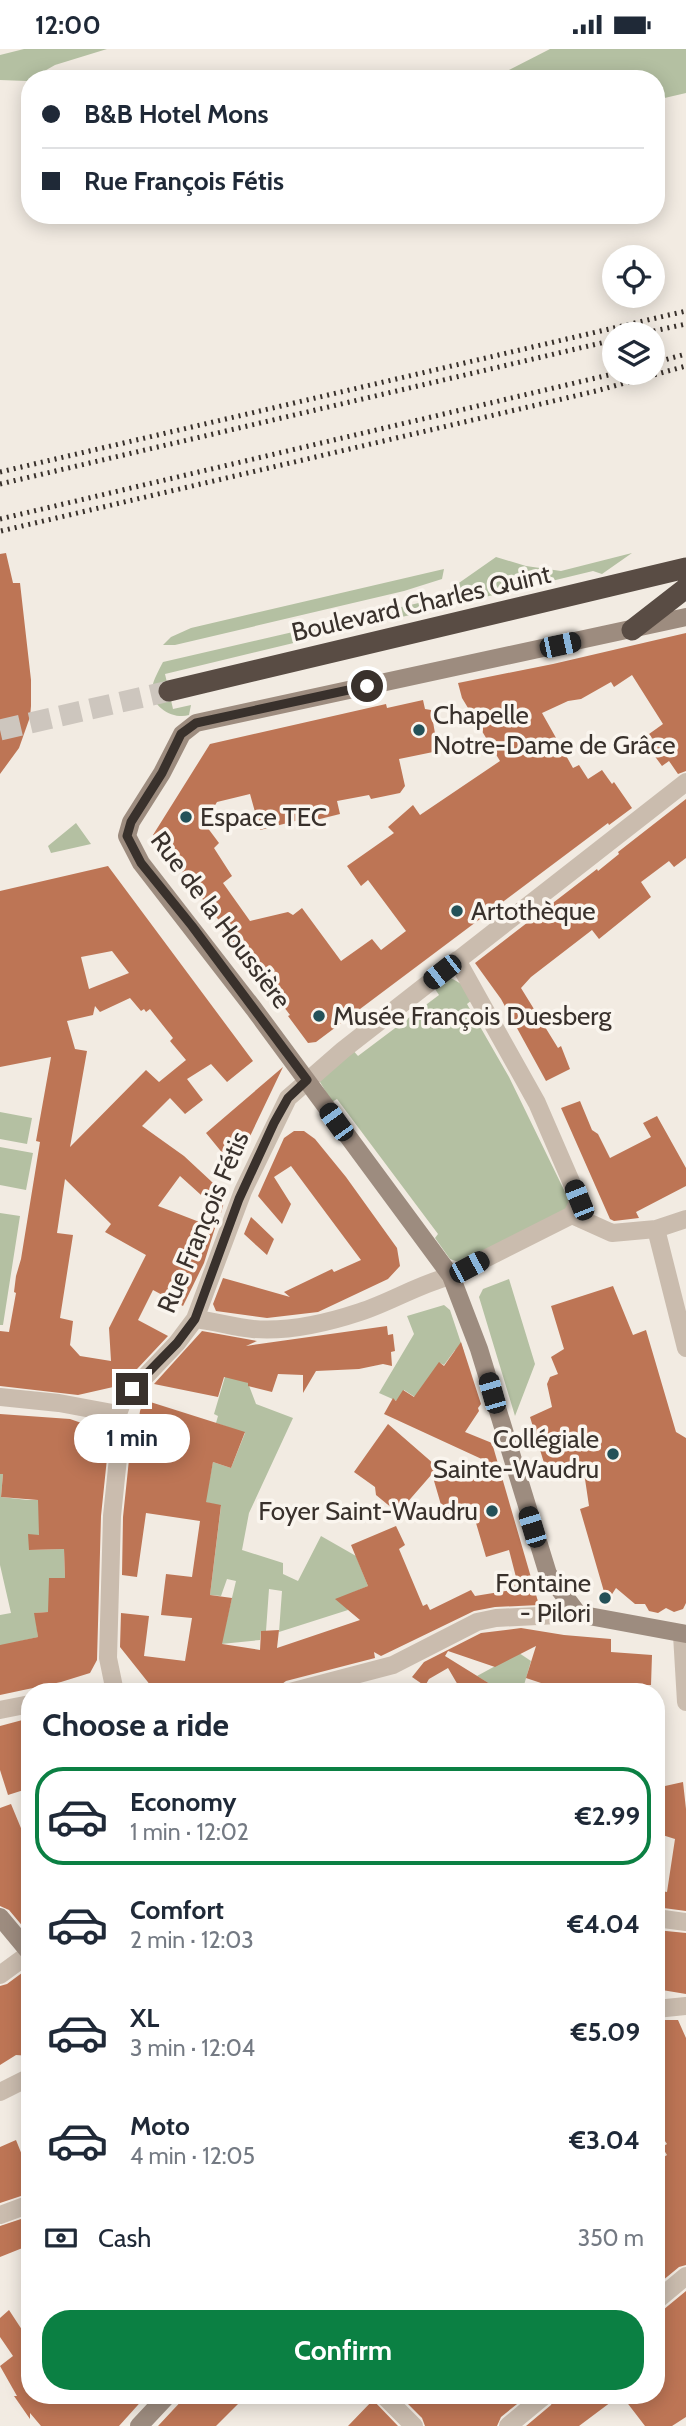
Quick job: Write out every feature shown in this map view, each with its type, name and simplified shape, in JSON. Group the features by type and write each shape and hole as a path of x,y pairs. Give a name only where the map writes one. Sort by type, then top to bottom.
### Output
{"highway":[{"name":"Boulevard Charles Quint","path":"169,691 686,568"},
{"path":"632,630 686,587"}],"street":[{"path":"632,630 686,617"},
{"name":"Rue de la Houssière","path":"578,1615 548,1574 480,1349 451,1276 192,926 141,863 127,836 131,822 162,773 181,734 196,723 632,630"},
{"name":"Rue François Fétis","path":"118,1414 123,1400 177,1343 195,1319 239,1199 288,1098 343,1050 686,782"},
{"path":"195,1319 257,1329 314,1325 360,1312 430,1281 451,1276 572,1216 579,1200 555,1141 520,1070 457,960"},
{"path":"572,1216 611,1233 656,1229 686,1219"},
{"path":"656,1229 686,1348"},
{"path":"0,1397 59,1403 118,1414 120,1439 112,1516 108,1658 113,1683"},
{"path":"324,1683 393,1665 477,1622 496,1618 578,1615 684,1635 686,1702"},
{"path":"0,1710 21,1706"},
{"path":"0,1917 21,1942"},
{"path":"665,1919 686,1922"},
{"path":"0,1975 21,1960"},
{"path":"665,2008 686,2006"},
{"path":"0,2092 21,2082"},
{"path":"0,2215 21,2207"},
{"path":"665,2294 686,2276"},
{"path":"139,2426 160,2404"},
{"path":"392,2404 414,2426"},
{"path":"508,2426 534,2404"}],"green space":[{"path":"24,49 107,49 46,70 21,70 21,81 0,80 0,55"},
{"path":"550,49 686,49 686,93 665,98 665,70 509,70"},
{"path":"632,553 602,574 593,571 165,674 173,709 191,705 189,715 177,716 164,711 153,695 154,682 163,662 436,599 496,557 526,566 561,571"},
{"path":"444,569 442,579 404,591 175,645 163,645 171,637 191,628"},
{"path":"76,823 91,844 51,853 48,846"},
{"path":"451,978 463,985 472,1000 467,1004 509,1077 565,1192 571,1189 573,1195 566,1211 461,1263 450,1259 435,1238 438,1234 337,1099 332,1102 320,1082 321,1072 351,1048 358,1056 439,995 433,986 439,981"},
{"path":"0,1112 32,1118 27,1144 0,1139"},
{"path":"0,1147 33,1153 26,1190 0,1185"},
{"path":"0,1213 20,1216 3,1325 0,1325"},
{"path":"509,1279 535,1364 515,1416 479,1297 483,1289"},
{"path":"444,1305 450,1310 464,1352 455,1350 444,1365 440,1363 421,1401 404,1390 397,1401 379,1393 414,1334 407,1316"},
{"path":"227,1370 248,1383 256,1404 293,1418 249,1513 242,1550 283,1563 283,1574 298,1581 321,1536 356,1556 368,1586 354,1592 346,1606 348,1610 279,1632 282,1591 269,1589 266,1631 261,1631 260,1640 221,1644 236,1581 227,1579 221,1596 210,1595 221,1506 205,1502 213,1462 231,1468 245,1433 216,1423 218,1416 214,1414"},
{"path":"0,1474 3,1474 1,1497 68,1500 39,1535 29,1535 30,1550 64,1549 65,1578 48,1612 35,1613 38,1637 0,1646 0,1615 11,1613 0,1565"},
{"path":"519,1653 531,1661 525,1683 488,1683 477,1676"}],"building":[{"path":"6,553 13,583 20,583 31,680 31,706 19,748 0,774 0,554"},
{"path":"686,633 686,771 678,774 669,761 662,766 648,747 655,742 649,734 663,724 632,675 614,687 611,682 581,699 568,701 542,713 573,768 579,765 588,779 602,770 632,808 609,825 608,823 316,1042 308,1043 288,1016 290,1015 153,835 210,744 386,704 387,708 423,700 425,709 431,710 438,751 399,759 405,786 400,793 371,799 369,795 337,801 340,814 308,822 307,818 260,830 250,794 217,802 204,823 219,843 214,848 232,876 223,883 250,921 288,912 293,915 302,908 341,961 372,939 381,950 406,931 368,880 361,886 347,866 394,833 388,827 413,805 420,815 500,761 462,698 458,683"},
{"path":"686,799 686,858 674,867 669,861 641,882 651,897 599,939 592,930 531,977 521,988 558,1048 561,1046 570,1069 546,1081 501,999 475,963 597,869 598,871"},
{"path":"108,866 253,1061 227,1082 211,1064 187,1079 203,1100 185,1114 170,1098 142,1126 184,1156 226,1195 221,1213 180,1176 158,1206 215,1228 204,1263 183,1306 153,1290 138,1320 168,1336 122,1385 78,1395 0,1386 0,1331 9,1332 16,1293 16,1276 40,1142 36,1141 51,1057 0,1067 0,891","holes":["112,951 129,973 89,989 81,957","130,998 141,1011 150,1009 173,1038 170,1041 186,1060 159,1082 146,1070 70,1147 87,1051 75,1049 67,1021 93,1015 95,1006 100,1012","65,1179 111,1224 105,1232 146,1255 109,1328 111,1361 80,1356 70,1345 73,1321 60,1318 73,1235 57,1233"]},
{"path":"283,1067 242,1153 240,1152 233,1166 206,1133"},
{"path":"580,1101 592,1130 598,1134 610,1158 651,1137 643,1123 657,1116 686,1168 686,1186 636,1212 639,1218 614,1221 610,1219 561,1108"},
{"path":"294,1131 304,1131 315,1139 346,1177 397,1248 400,1266 388,1279 318,1312 267,1318 216,1311 213,1304 223,1278 290,1297 284,1292 332,1269 334,1272 361,1260 291,1166 274,1177 291,1204 282,1224 258,1196 284,1138"},
{"path":"251,1217 274,1239 267,1255 244,1234"},
{"name":"Collégiale Sainte-Waudru","path":"613,1286 633,1335 646,1330 676,1432 686,1438 686,1603 683,1609 674,1612 666,1608 658,1613 649,1611 645,1604 635,1604 616,1588 607,1602 580,1509 589,1506 585,1479 573,1469 548,1476 530,1417 552,1407 547,1384 550,1377 558,1374 551,1357 564,1349 551,1306"},
{"path":"387,1326 388,1335 393,1334 395,1351 391,1352 392,1366 383,1364 359,1369 316,1371 303,1393 303,1375 278,1374 272,1392 224,1377 218,1397 154,1384 202,1331 257,1341 246,1346"},
{"path":"461,1342 481,1404 465,1432 492,1443 539,1605 474,1611 381,1656 374,1652 375,1658 283,1683 149,1683 120,1647 121,1613 149,1616 144,1656 185,1661 192,1618 161,1615 166,1574 192,1577 200,1521 146,1513 137,1577 122,1575 123,1517 130,1450 134,1452 144,1400 245,1432 231,1468 213,1462 206,1502 221,1505 210,1595 232,1598 222,1644 260,1650 261,1631 279,1630 277,1648 360,1620 335,1599 368,1586 351,1545 396,1526 405,1545 399,1549 423,1606 427,1604 430,1610 471,1590 475,1596 511,1590 509,1583 517,1581 509,1550 486,1557 471,1506 444,1515 432,1474 398,1513 376,1495 375,1487 354,1472 388,1424 450,1478 486,1461 384,1414 393,1398 396,1401 403,1390 414,1397 439,1362 444,1366"},
{"path":"0,1414 70,1419 108,1436 101,1516 97,1660 90,1673 56,1683 21,1683 21,1691 0,1695 0,1645 38,1637 34,1613 48,1612 49,1578 65,1578 64,1549 29,1550 28,1534 39,1535 38,1500 1,1497 3,1474 0,1474"},
{"path":"521,1628 611,1639 611,1652 652,1655 651,1683 541,1683 526,1678 536,1646 495,1667 448,1651 445,1656 488,1683 457,1683 448,1668 427,1683 421,1683 412,1677 424,1662 481,1633"},
{"path":"21,1720 21,1791 8,1795 0,1770 0,1726"},
{"path":"683,1782 686,1809 686,1911 665,1908 665,1892 675,1839 665,1836 665,1786"},
{"path":"11,1804 21,1828 21,1924 9,1910 0,1906 0,1808"},
{"path":"665,1931 686,1933 686,1994 665,1990"},
{"path":"21,1974 21,2055 16,2055 0,2065 0,1986"},
{"path":"665,2020 678,2020 686,2038 686,2265 679,2267 665,2279 665,2145"},
{"path":"16,2140 21,2152 21,2196 0,2203 0,2147"},
{"path":"21,2219 21,2249 0,2257 0,2226"},
{"path":"686,2291 686,2417 672,2426 645,2426 628,2404 665,2404 665,2308"},
{"path":"9,2310 21,2328 21,2404 139,2404 119,2426 41,2426 30,2413 30,2419 14,2396 17,2396 0,2366 13,2356 0,2337 0,2318"},
{"path":"179,2404 238,2404 216,2426 158,2426"},
{"path":"369,2404 377,2404 398,2426 348,2426"},
{"path":"408,2404 517,2404 501,2417 497,2426 425,2426 422,2418"},
{"path":"608,2404 579,2426 526,2426 551,2405"}],"tunnel":[{"path":"0,730 169,691"}],"railway":[{"path":"0,472 686,311"},
{"path":"665,329 686,324"},
{"path":"0,484 602,343"},
{"path":"665,360 686,354"},
{"path":"1,531 596,391 686,366"},
{"path":"0,519 602,377"}],"place":[{"name":"Chapelle Notre-Dame de Grâce","path":"419,730"},
{"name":"Espace TEC","path":"186,817"},
{"name":"Artothèque","path":"457,911"},
{"name":"Musée François Duesberg","path":"319,1016"},
{"name":"Collégiale Sainte-Waudru","path":"613,1454"},
{"name":"Foyer Saint-Waudru","path":"492,1511"},
{"name":"Fontaine - Pilori","path":"605,1598"}],"route":[{"path":"132,1389 156,1367 195,1319 239,1199 274,1123 288,1098 307,1080 192,926 141,863 127,836 131,822 162,773 181,734 196,723 367,686"}]}
